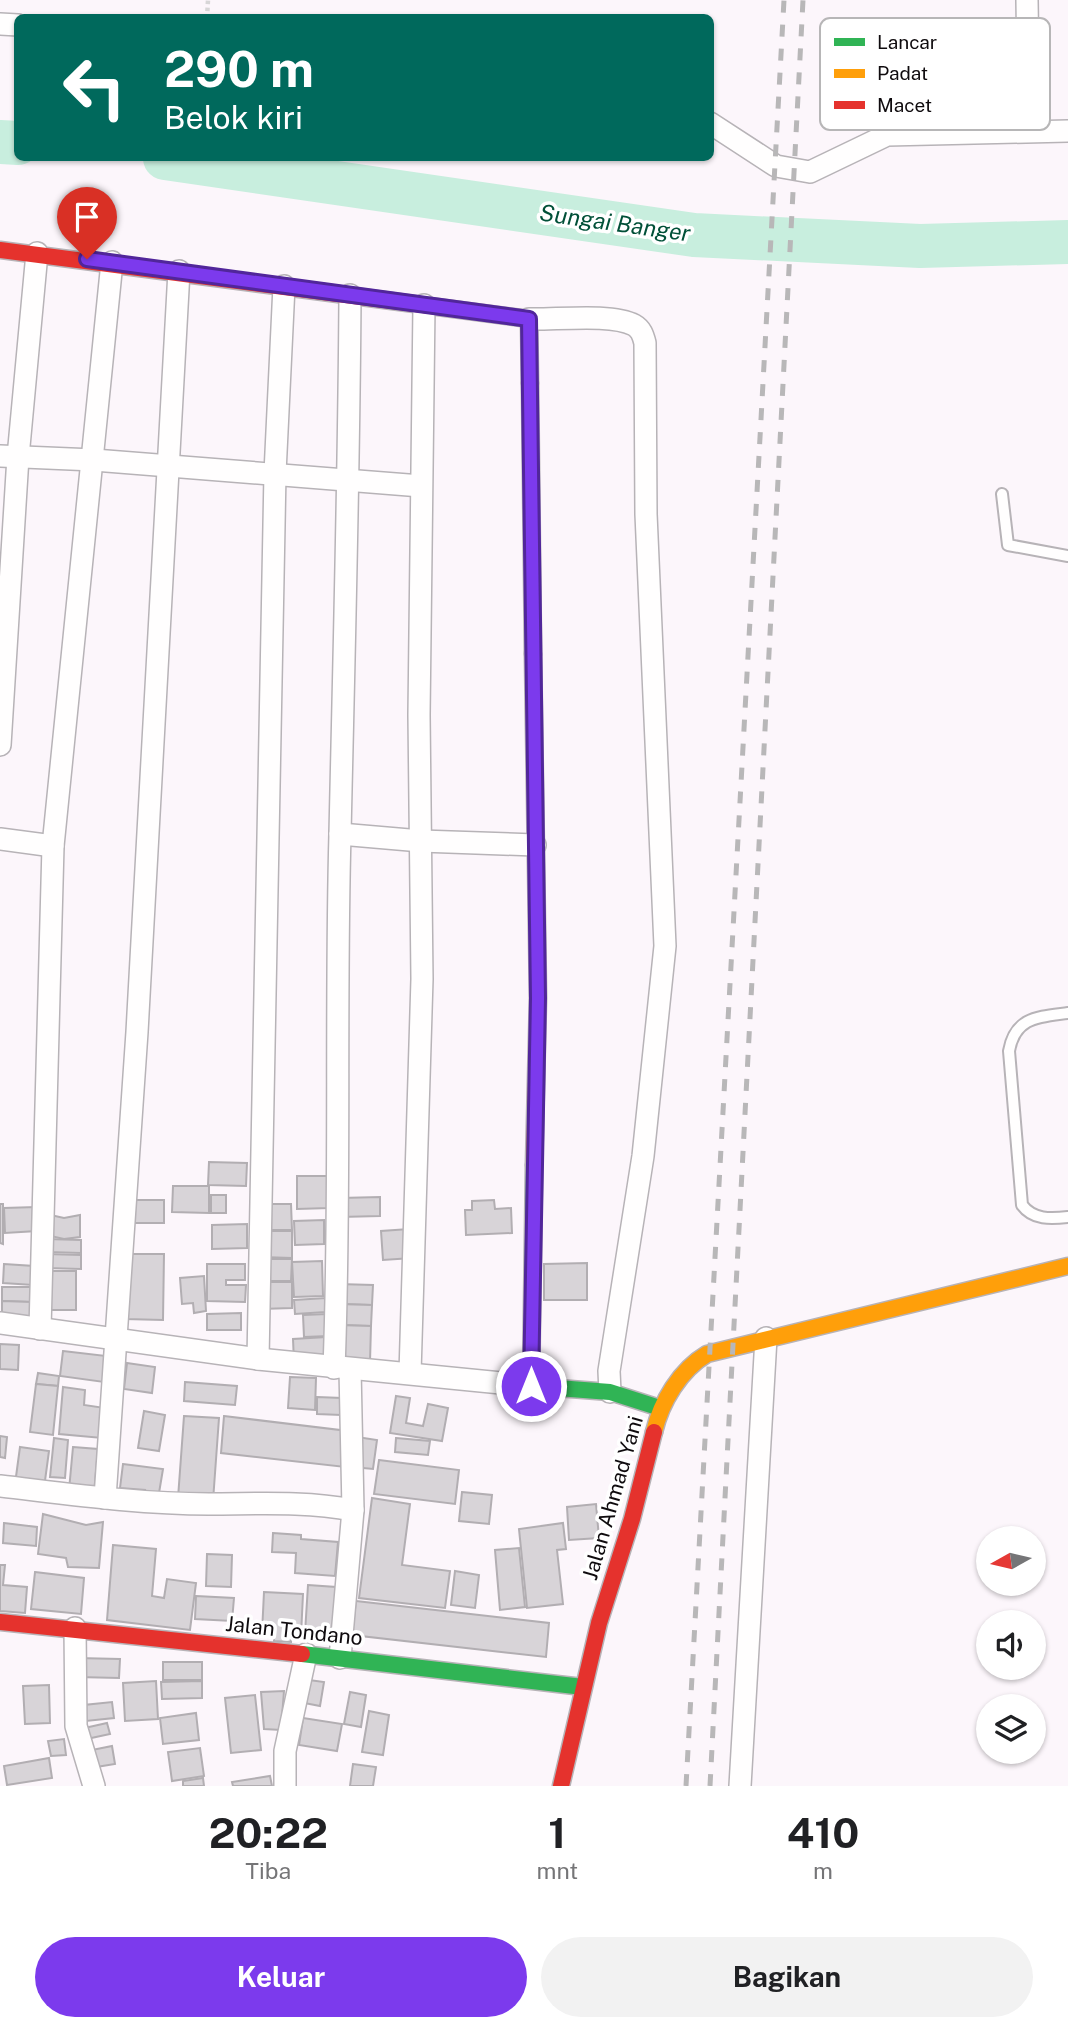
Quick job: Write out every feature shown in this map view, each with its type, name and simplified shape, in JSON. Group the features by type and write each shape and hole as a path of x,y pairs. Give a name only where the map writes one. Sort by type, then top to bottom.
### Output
{"street":[{"path":"1027,0 1027,18"},
{"path":"714,126 776,166 810,172 887,135 1068,131"},
{"path":"0,250 112,262 529,319 615,320 632,323 640,330 645,343 647,541 665,946 643,1156 611,1358 617,1393"},
{"path":"0,745 9,457 37,253"},
{"path":"40,1329 53,846 68,676 94,460 112,262"},
{"path":"105,1498 118,1340 179,271"},
{"path":"258,1359 275,473 284,286"},
{"path":"340,1658 353,1510 342,1368 339,1229 340,834 349,480 350,295"},
{"path":"410,1373 422,979 421,486 424,305"},
{"path":"529,319 538,998 531,1386"},
{"path":"9,457 94,460 421,486"},
{"path":"340,834 421,841 535,845"},
{"path":"0,839 53,846"},
{"name":"Jalan Ahmad Yani","path":"561,1786 599,1623 632,1519 654,1405 693,1362 707,1354 766,1338 1068,1266"},
{"path":"0,1323 258,1359 617,1393 654,1405"},
{"path":"740,1786 766,1338"},
{"path":"0,1486 105,1498 208,1504 280,1502 353,1510"},
{"name":"Jalan Tondano","path":"0,1622 75,1628 583,1687"},
{"path":"75,1628 76,1726 94,1786"},
{"path":"285,1786 285,1751 306,1654"}],"lane":[{"path":"1002,495 1008,545 1068,556"},
{"path":"1068,1013 1030,1018 1017,1027 1009,1051 1022,1205 1028,1213 1039,1217 1068,1217"}],"building":[{"path":"209,1162 247,1163 246,1186 208,1185"},
{"path":"297,1176 328,1176 329,1208 297,1209"},
{"path":"173,1186 209,1186 209,1213 172,1212"},
{"path":"211,1195 226,1195 226,1213 211,1213"},
{"path":"380,1197 380,1216 340,1217 340,1198"},
{"path":"127,1200 164,1200 164,1223 126,1223"},
{"path":"494,1200 495,1209 511,1208 512,1233 466,1235 465,1210 472,1210 472,1201"},
{"path":"0,1204 3,1204 3,1244 0,1243"},
{"path":"270,1204 291,1204 292,1230 270,1230"},
{"path":"36,1207 37,1231 5,1233 4,1208"},
{"path":"46,1214 64,1218 80,1215 80,1237 64,1239 46,1235"},
{"path":"324,1220 324,1244 295,1245 294,1221"},
{"path":"247,1224 247,1248 212,1249 212,1225"},
{"path":"409,1229 412,1258 383,1260 381,1231"},
{"path":"261,1231 292,1231 292,1258 261,1257"},
{"path":"47,1239 81,1240 81,1253 47,1252"},
{"path":"46,1254 81,1255 81,1269 46,1268"},
{"path":"126,1254 164,1254 163,1320 125,1319"},
{"path":"261,1259 292,1259 291,1281 261,1281"},
{"path":"322,1261 323,1296 294,1297 292,1262"},
{"path":"587,1263 587,1300 544,1300 544,1264"},
{"path":"4,1264 34,1266 33,1285 3,1283"},
{"path":"207,1264 245,1264 245,1280 226,1280 226,1285 246,1285 245,1302 207,1301"},
{"path":"45,1271 76,1271 76,1310 45,1310"},
{"path":"204,1276 206,1311 194,1313 193,1303 182,1304 180,1278"},
{"path":"261,1282 292,1282 292,1308 261,1309"},
{"path":"338,1284 373,1285 372,1305 338,1304"},
{"path":"2,1287 32,1287 32,1302 2,1301"},
{"path":"326,1298 326,1312 295,1314 294,1300"},
{"path":"2,1301 32,1302 32,1318 2,1316"},
{"path":"338,1304 372,1305 371,1326 338,1325"},
{"path":"241,1313 241,1330 207,1330 207,1314"},
{"path":"327,1314 329,1336 304,1337 303,1315"},
{"path":"338,1325 371,1326 370,1362 337,1361"},
{"path":"327,1337 327,1363 294,1363 293,1339"},
{"path":"0,1344 19,1345 18,1370 0,1369"},
{"path":"63,1351 115,1357 111,1383 60,1376"},
{"path":"127,1363 155,1367 152,1393 124,1389"},
{"path":"38,1373 59,1376 58,1386 36,1384"},
{"path":"290,1377 316,1378 315,1410 288,1408"},
{"path":"185,1382 237,1386 235,1405 184,1401"},
{"path":"36,1384 58,1386 53,1435 30,1432"},
{"path":"63,1387 85,1390 84,1405 105,1408 102,1438 59,1434"},
{"path":"396,1396 410,1398 406,1423 423,1426 428,1404 448,1408 442,1441 390,1433"},
{"path":"317,1397 342,1398 341,1415 317,1414"},
{"path":"144,1411 165,1415 159,1451 138,1448"},
{"path":"184,1416 219,1418 213,1501 178,1498"},
{"path":"224,1416 348,1431 345,1467 221,1453"},
{"path":"0,1436 7,1437 5,1458 0,1457"},
{"path":"357,1437 377,1440 373,1469 353,1467"},
{"path":"54,1438 68,1440 65,1478 50,1477"},
{"path":"396,1438 430,1441 428,1455 395,1452"},
{"path":"20,1447 49,1451 44,1488 15,1484"},
{"path":"73,1447 98,1449 94,1493 69,1490"},
{"path":"379,1460 459,1470 455,1504 374,1494"},
{"path":"123,1464 163,1469 158,1499 144,1497 145,1490 120,1488"},
{"path":"462,1492 492,1495 489,1524 459,1521"},
{"path":"372,1498 410,1504 402,1565 450,1571 445,1608 359,1598"},
{"path":"596,1504 599,1538 569,1540 567,1507"},
{"path":"43,1514 86,1525 103,1522 99,1568 68,1567 66,1558 38,1554"},
{"path":"4,1523 37,1527 36,1546 3,1543"},
{"path":"563,1523 566,1549 557,1550 563,1604 527,1608 519,1529"},
{"path":"273,1533 301,1535 301,1539 338,1542 335,1576 295,1573 296,1553 272,1552"},
{"path":"113,1545 156,1549 152,1596 164,1598 167,1579 196,1583 190,1630 107,1620"},
{"path":"519,1548 525,1607 500,1610 495,1550"},
{"path":"207,1554 232,1555 231,1587 206,1586"},
{"path":"0,1565 5,1565 3,1585 27,1587 25,1613 0,1611"},
{"path":"455,1571 479,1575 475,1608 451,1605"},
{"path":"35,1572 84,1578 81,1614 31,1609"},
{"path":"308,1585 336,1587 333,1635 305,1633"},
{"path":"264,1592 303,1594 301,1636 291,1635 291,1642 274,1641 274,1635 262,1633"},
{"path":"196,1596 234,1598 232,1621 195,1619"},
{"path":"356,1601 549,1623 546,1657 352,1635"},
{"path":"77,1658 120,1659 119,1678 77,1677"},
{"path":"163,1662 202,1662 202,1680 163,1680"},
{"path":"302,1679 324,1682 320,1706 299,1702"},
{"path":"156,1681 158,1719 125,1721 123,1683"},
{"path":"202,1681 202,1698 162,1699 161,1682"},
{"path":"49,1685 50,1723 25,1724 23,1686"},
{"path":"284,1691 281,1730 264,1729 261,1692"},
{"path":"350,1692 366,1695 361,1727 344,1724"},
{"path":"255,1695 261,1750 231,1753 225,1698"},
{"path":"112,1702 114,1718 86,1721 84,1705"},
{"path":"369,1711 389,1715 383,1755 362,1752"},
{"path":"196,1713 199,1740 163,1744 160,1718"},
{"path":"303,1718 342,1724 337,1751 299,1745"},
{"path":"107,1723 110,1734 82,1740 80,1729"},
{"path":"64,1739 66,1755 51,1756 48,1741"},
{"path":"112,1746 115,1764 90,1768 87,1751"},
{"path":"200,1748 204,1776 172,1781 168,1752"},
{"path":"49,1758 52,1778 7,1785 4,1766"},
{"path":"353,1764 376,1767 373,1786 350,1786"},
{"path":"270,1776 272,1786 233,1786 232,1782"},
{"path":"203,1778 204,1786 183,1786 183,1781"}],"waterway":[{"name":"Sungai Banger","path":"0,142 14,143"},
{"name":"Sungai Banger","path":"186,161 694,235 920,246 1068,242"}],"railway":[{"path":"686,1786 784,0"},
{"path":"710,1786 803,0"}],"traffic: fast":[{"path":"530,383 533,654"},
{"path":"534,1165 531,1386 610,1392 660,1408"},
{"path":"302,1654 583,1687"}],"traffic: slow":[{"path":"533,654 538,998 534,1165"},
{"path":"654,1432 661,1409 673,1388 688,1369 707,1354 1068,1266"}],"traffic: jam":[{"path":"0,250 529,319 530,383"},
{"path":"561,1786 599,1623 632,1519 654,1432"},
{"path":"0,1622 302,1654"}],"route":[{"path":"87,259 529,319 527,388 538,998 529,1380 531,1386"}]}
